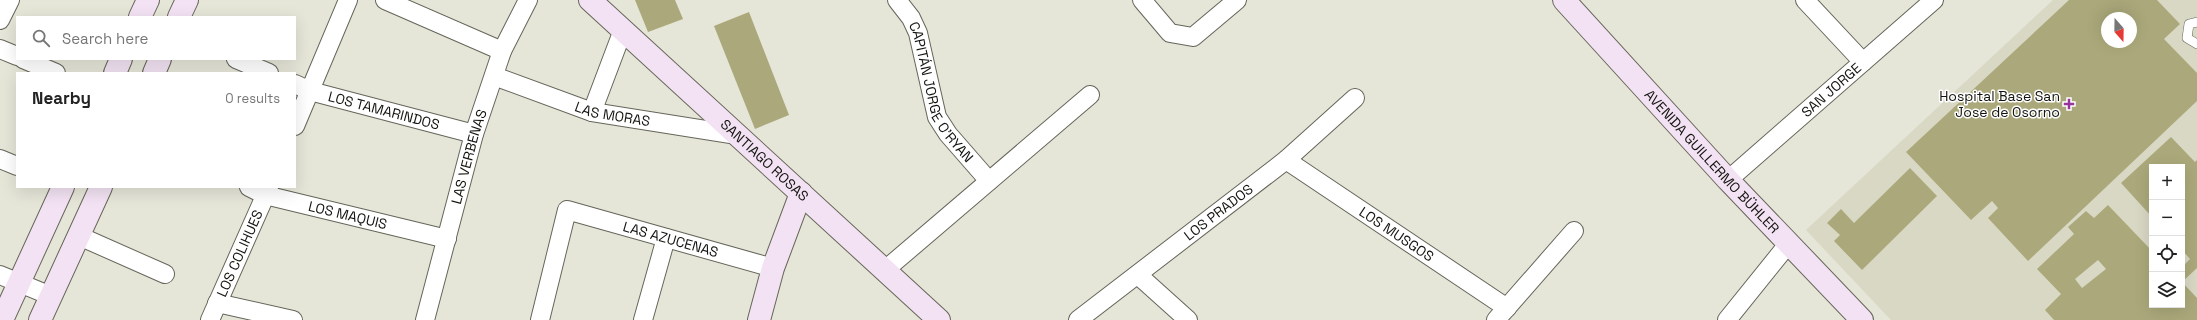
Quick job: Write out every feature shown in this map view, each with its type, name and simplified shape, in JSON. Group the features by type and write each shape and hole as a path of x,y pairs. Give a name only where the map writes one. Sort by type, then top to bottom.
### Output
{"main road":[{"path":"140,16 148,0"},
{"path":"179,16 187,0"},
{"name":"SANTIAGO ROSAS","path":"590,0 939,320"},
{"name":"AVENIDA GUILLERMO BÜHLER","path":"1564,0 1728,180 1789,243 1854,317"},
{"path":"115,72 121,60"},
{"path":"154,72 160,60"},
{"path":"2,320 10,279 62,188"},
{"path":"40,320 101,188"},
{"path":"759,320 773,268 800,193"}],"street":[{"path":"0,20 10,0"},
{"path":"296,121 303,88 348,0"},
{"path":"385,0 502,51"},
{"name":"LAS VERBENAS","path":"425,320 474,134 502,51 528,0"},
{"name":"CAPITÁN JORGE O'RYAN","path":"897,0 916,25 936,117 948,134 989,181"},
{"path":"1142,0 1170,33 1193,37 1237,0"},
{"path":"1805,0 1863,62"},
{"name":"SAN JORGE","path":"1728,180 1934,0"},
{"path":"592,112 623,30"},
{"path":"0,49 16,56"},
{"path":"25,60 54,72"},
{"path":"238,60 267,72"},
{"name":"LAS MORAS","path":"494,76 592,112 737,134"},
{"name":"LOS TAMARINDOS","path":"303,88 474,134"},
{"path":"885,270 1090,95"},
{"name":"LOS PRADOS","path":"1078,320 1286,160 1355,98"},
{"path":"0,158 16,166"},
{"name":"LOS MUSGOS","path":"1286,160 1501,314"},
{"name":"LOS MAQUIS","path":"254,188 447,239"},
{"name":"LOS COLIHUES","path":"210,320 267,191"},
{"name":"LAS AZUCENAS","path":"540,320 567,210 773,268"},
{"path":"1501,314 1574,231"},
{"path":"79,236 165,274"},
{"path":"643,320 666,238"},
{"path":"1727,320 1789,243"},
{"path":"1138,275 1188,320"},
{"path":"10,279 51,296"},
{"path":"217,303 293,320"}],"lane":[{"path":"2197,22 2189,24 2187,38 2197,44"}],"shaded area":[{"name":"Hospital Base San Jose de Osorno","path":"2053,0 2197,0 2197,320 1891,320 1806,230"}],"building":[{"path":"635,0 675,0 683,19 648,32"},
{"path":"2069,0 2157,0 2180,24 2164,39 2197,73 2197,101 2028,261 1988,218 1998,208 1992,201 1971,220 1906,152"},
{"path":"749,12 789,115 755,129 714,26"},
{"path":"2171,137 2195,162 2197,160 2197,268 2185,279 2185,264 2190,259 2185,253 2185,164 2149,164 2149,214 2121,183"},
{"path":"1910,168 1937,196 1862,270 1834,241 1840,235 1827,223 1841,209 1854,223"},
{"path":"2108,205 2149,248 2149,308 2185,308 2185,285 2197,298 2197,320 2054,320 2045,310 2061,294 2037,269 2074,234 2068,227 2086,211 2094,218","holes":["2098,260 2106,269 2082,288 2075,279"]}],"place":[{"name":"Hospital Base San Jose de Osorno","path":"2069,104"}]}
